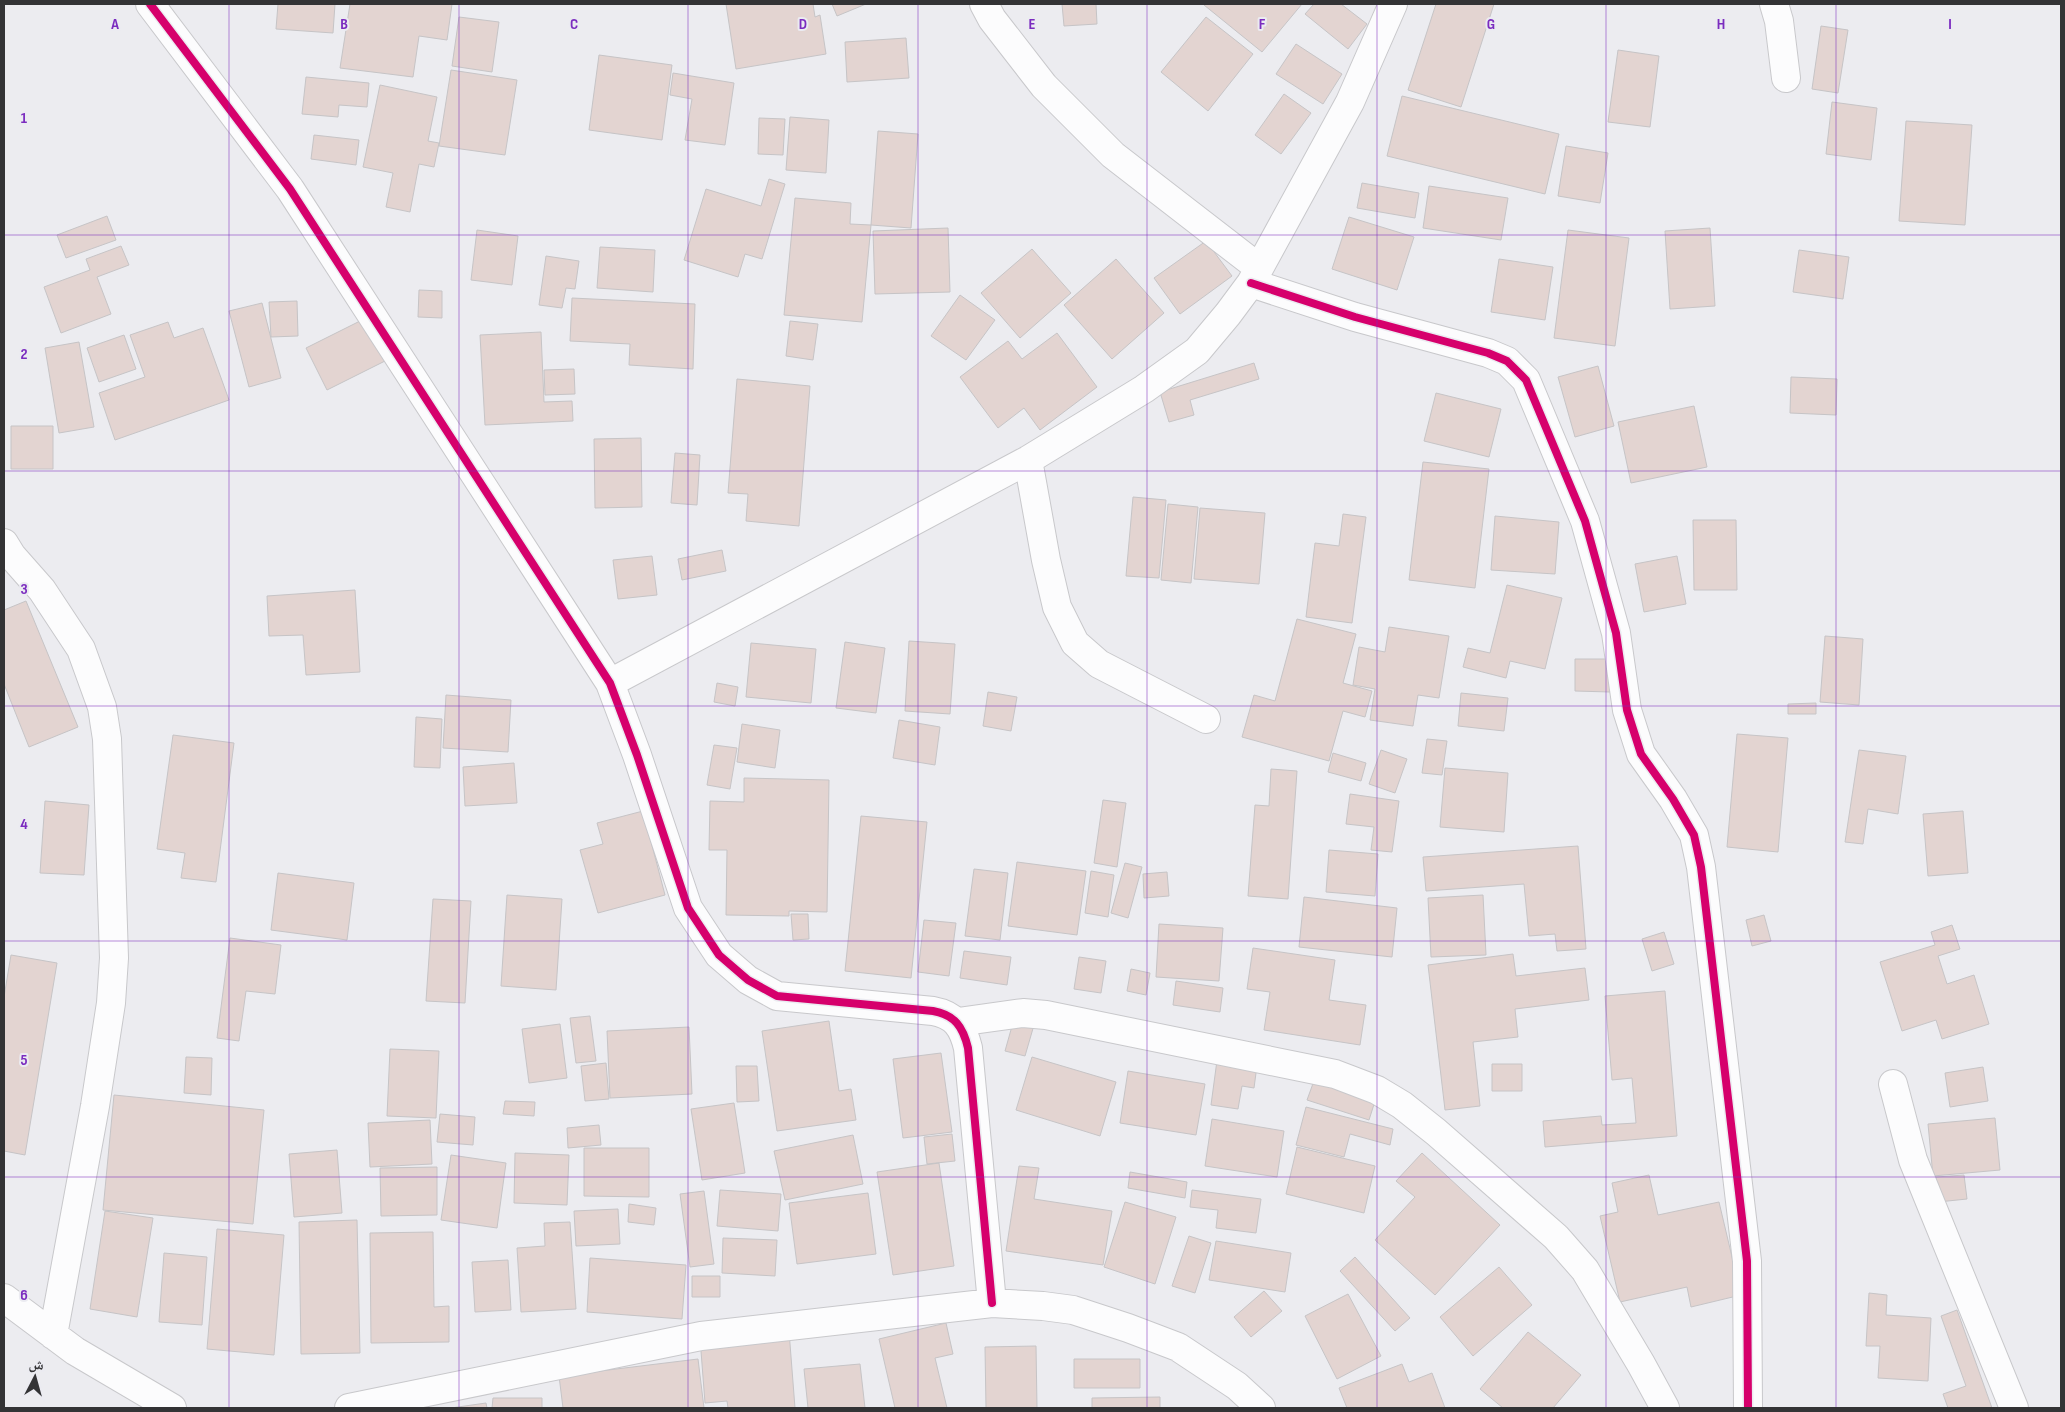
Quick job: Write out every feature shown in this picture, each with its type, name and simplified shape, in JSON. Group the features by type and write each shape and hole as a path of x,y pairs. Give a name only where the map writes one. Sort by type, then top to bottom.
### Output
{"street":[{"path":"150,4 290,189 610,683 637,755 688,908 719,955 748,980 777,996 943,1012 958,1022 966,1037 968,1048 992,1303"},
{"path":"984,4 992,19 1044,86 1113,155 1255,275 1355,317 1488,353 1507,361 1526,380 1585,521 1616,633 1627,710 1641,754 1673,799 1694,835 1701,867 1747,1261 1748,1408"},
{"path":"610,683 1028,460 1144,390 1197,351 1228,314 1255,275 1350,102 1394,4"},
{"path":"1774,4 1779,20 1786,78"},
{"path":"1028,460 1046,560 1057,608 1074,643 1099,664 1206,719"},
{"path":"4,543 12,556 42,590 81,649 102,707 107,738 114,958 111,1003 77,1208 53,1335"},
{"path":"958,1022 1023,1012 1046,1015 1335,1074 1377,1090 1402,1105 1436,1132 1556,1237 1585,1270 1665,1408"},
{"path":"1893,1084 1914,1160 2014,1408"},
{"path":"4,1298 75,1350 172,1408"},
{"path":"350,1408 702,1336 992,1303 1073,1310 1178,1347 1237,1386 1261,1408"}],"building":[{"path":"278,4 335,4 333,33 276,29"},
{"path":"350,4 452,4 447,40 419,36 413,77 340,68"},
{"path":"726,4 813,4 815,17 820,15 826,54 736,69"},
{"path":"832,4 866,4 837,16"},
{"path":"1062,4 1096,4 1097,24 1064,26"},
{"path":"1302,4 1262,52 1204,5"},
{"path":"1314,4 1341,4 1367,24 1348,49 1305,14"},
{"path":"1436,4 1494,4 1461,107 1408,90"},
{"path":"459,17 499,22 492,72 452,66"},
{"path":"1206,17 1253,54 1208,111 1161,72"},
{"path":"1821,26 1848,30 1838,93 1812,89"},
{"path":"906,38 909,78 847,82 845,42"},
{"path":"1296,44 1342,74 1323,104 1276,74"},
{"path":"1618,50 1659,56 1650,127 1608,122"},
{"path":"599,55 672,65 662,140 589,130"},
{"path":"451,70 517,80 505,155 439,146"},
{"path":"673,73 734,83 725,145 685,140 692,99 670,95"},
{"path":"306,77 369,83 367,107 339,105 338,117 302,114"},
{"path":"380,85 437,97 428,141 439,143 434,167 419,164 410,212 386,207 393,173 363,167"},
{"path":"1284,94 1311,113 1281,154 1255,135"},
{"path":"1402,96 1559,134 1545,194 1387,156"},
{"path":"1832,102 1877,108 1871,160 1826,154"},
{"path":"790,117 829,120 826,173 786,170"},
{"path":"759,118 785,119 783,155 758,154"},
{"path":"1906,121 1972,125 1965,225 1899,221"},
{"path":"878,131 918,134 911,228 871,225"},
{"path":"314,135 359,140 356,165 311,159"},
{"path":"1566,146 1608,153 1600,203 1558,196"},
{"path":"769,179 785,184 762,259 745,254 738,277 684,260 706,189 761,206"},
{"path":"1362,183 1419,193 1415,218 1357,208"},
{"path":"1429,186 1508,198 1501,240 1423,228"},
{"path":"795,198 851,203 850,224 871,225 862,322 784,315"},
{"path":"107,216 116,240 66,258 57,235"},
{"path":"1349,217 1414,237 1397,290 1332,269"},
{"path":"948,228 950,292 875,294 873,231"},
{"path":"1710,228 1715,306 1670,309 1665,231"},
{"path":"477,230 518,236 512,285 471,280"},
{"path":"1568,230 1629,238 1615,346 1554,338"},
{"path":"1206,241 1232,276 1180,314 1154,278"},
{"path":"121,246 129,265 97,277 111,314 61,333 44,287 90,270 86,259"},
{"path":"600,247 655,250 653,292 597,288"},
{"path":"1032,249 1071,293 1020,338 981,293"},
{"path":"1799,250 1849,257 1843,299 1793,292"},
{"path":"546,256 579,261 575,289 566,288 562,308 539,305"},
{"path":"1116,259 1164,313 1112,359 1064,305"},
{"path":"1499,259 1553,267 1545,320 1491,312"},
{"path":"419,290 442,291 442,318 418,317"},
{"path":"960,295 995,320 966,360 931,336"},
{"path":"572,298 695,304 693,369 629,365 630,344 570,341"},
{"path":"297,301 298,336 271,337 269,302"},
{"path":"262,303 281,378 249,387 229,311"},
{"path":"366,318 387,360 327,390 306,348"},
{"path":"790,321 818,324 813,360 786,356"},
{"path":"168,322 174,338 203,328 229,400 115,440 99,393 145,377 130,335"},
{"path":"541,332 544,402 572,401 573,421 485,425 480,335"},
{"path":"1057,333 1097,387 1040,430 1024,408 998,428 960,377 1008,341 1022,359"},
{"path":"124,335 136,369 99,382 87,348"},
{"path":"79,342 94,427 59,433 45,348"},
{"path":"1254,363 1259,379 1190,400 1194,415 1169,422 1160,392"},
{"path":"1598,366 1614,426 1575,437 1558,377"},
{"path":"574,369 575,394 545,395 544,370"},
{"path":"1791,377 1837,379 1836,415 1790,413"},
{"path":"737,379 810,386 799,526 746,521 748,494 728,493"},
{"path":"1436,393 1501,409 1489,457 1424,441"},
{"path":"1694,406 1707,467 1631,483 1618,422"},
{"path":"11,426 53,426 53,469 11,469"},
{"path":"641,438 642,507 595,508 594,439"},
{"path":"675,453 700,455 697,505 671,503"},
{"path":"1423,462 1489,469 1475,588 1409,580"},
{"path":"1133,497 1166,500 1159,578 1126,576"},
{"path":"1168,504 1198,507 1191,583 1161,580"},
{"path":"1200,508 1265,513 1259,584 1194,579"},
{"path":"1343,514 1366,517 1352,623 1306,617 1315,543 1339,546"},
{"path":"1495,516 1559,522 1555,574 1491,570"},
{"path":"1693,520 1736,520 1737,590 1694,590"},
{"path":"722,550 726,571 682,580 678,559"},
{"path":"652,556 657,595 618,599 613,560"},
{"path":"1677,556 1686,604 1644,612 1635,564"},
{"path":"1507,585 1562,598 1545,669 1510,661 1506,678 1463,667 1468,648 1490,653"},
{"path":"355,590 360,672 306,675 303,635 269,636 267,596"},
{"path":"26,601 78,727 29,747 4,684 4,610"},
{"path":"1297,619 1356,634 1343,683 1372,691 1365,717 1343,711 1329,761 1242,737 1254,695 1275,701"},
{"path":"1389,627 1449,636 1439,698 1418,695 1413,726 1370,720 1375,689 1353,685 1359,647 1385,652"},
{"path":"1825,636 1863,639 1859,705 1820,702"},
{"path":"909,641 955,644 950,714 905,711"},
{"path":"845,642 885,648 876,713 836,708"},
{"path":"751,643 816,649 811,703 746,697"},
{"path":"1575,659 1611,659 1610,692 1575,691"},
{"path":"717,683 738,687 735,706 714,702"},
{"path":"988,692 1017,697 1011,731 983,726"},
{"path":"1461,693 1508,698 1504,731 1458,726"},
{"path":"446,695 511,700 508,752 443,748"},
{"path":"1816,703 1816,714 1788,714 1788,704"},
{"path":"416,717 442,719 440,768 414,767"},
{"path":"899,720 940,727 935,765 893,758"},
{"path":"742,724 780,730 775,768 737,762"},
{"path":"1737,734 1788,738 1778,852 1727,847"},
{"path":"173,735 234,743 216,882 181,878 185,853 157,849"},
{"path":"1427,739 1447,741 1442,775 1422,773"},
{"path":"714,745 737,748 730,789 707,785"},
{"path":"1381,750 1407,759 1395,793 1369,784"},
{"path":"1859,750 1906,756 1898,814 1868,809 1863,844 1845,842"},
{"path":"1333,753 1366,763 1361,781 1328,772"},
{"path":"514,763 517,803 465,806 463,767"},
{"path":"1445,768 1508,773 1504,832 1440,827"},
{"path":"1271,769 1297,771 1288,899 1248,896 1255,805 1269,806"},
{"path":"744,778 829,780 827,912 789,911 789,916 726,915 727,850 709,850 710,801 744,802"},
{"path":"1350,794 1399,801 1392,852 1371,850 1374,827 1346,824"},
{"path":"1103,800 1126,803 1117,867 1094,863"},
{"path":"45,801 89,805 84,875 40,873"},
{"path":"643,811 665,895 598,913 580,850 603,844 597,823"},
{"path":"1963,811 1968,873 1928,876 1923,814"},
{"path":"861,816 927,822 911,978 845,971"},
{"path":"1578,846 1586,949 1557,951 1555,934 1529,936 1524,884 1426,891 1423,857"},
{"path":"1329,850 1378,854 1375,896 1326,892"},
{"path":"1017,862 1086,871 1077,935 1008,926"},
{"path":"1125,863 1142,867 1128,918 1111,913"},
{"path":"974,869 1008,873 1000,940 965,936"},
{"path":"1091,871 1114,875 1108,917 1085,913"},
{"path":"1167,872 1169,896 1144,898 1143,874"},
{"path":"278,873 354,883 347,940 271,930"},
{"path":"507,895 562,899 556,990 501,986"},
{"path":"1483,895 1486,955 1431,957 1428,898"},
{"path":"1304,897 1397,908 1392,957 1299,947"},
{"path":"433,899 471,901 465,1003 426,1001"},
{"path":"791,914 808,914 809,939 793,940"},
{"path":"1764,915 1771,941 1752,946 1746,920"},
{"path":"924,920 956,923 949,976 918,972"},
{"path":"1159,924 1223,928 1219,981 1156,977"},
{"path":"1952,925 1960,949 1938,956 1947,984 1974,975 1989,1024 1942,1039 1936,1020 1902,1031 1880,962 1935,945 1931,932"},
{"path":"1664,932 1674,964 1652,971 1642,939"},
{"path":"230,938 281,945 275,994 246,991 239,1041 217,1038"},
{"path":"1253,948 1335,960 1329,1000 1366,1005 1360,1045 1264,1030 1270,992 1247,989"},
{"path":"964,951 1011,957 1007,985 960,978"},
{"path":"1513,954 1516,976 1585,968 1589,1000 1515,1009 1518,1037 1473,1042 1480,1106 1445,1110 1428,965"},
{"path":"11,955 57,963 25,1155 4,1151 4,997"},
{"path":"1079,957 1106,961 1101,993 1074,989"},
{"path":"1131,969 1150,973 1146,995 1127,991"},
{"path":"1176,981 1223,988 1220,1012 1173,1005"},
{"path":"1665,991 1677,1136 1545,1147 1543,1121 1601,1116 1602,1125 1636,1123 1632,1078 1612,1080 1605,996"},
{"path":"590,1016 596,1061 576,1063 570,1018"},
{"path":"1014,1019 1034,1025 1025,1056 1005,1051"},
{"path":"829,1021 839,1091 851,1089 856,1120 777,1131 762,1031"},
{"path":"560,1024 567,1078 529,1083 522,1029"},
{"path":"689,1027 692,1094 610,1098 607,1031"},
{"path":"390,1049 439,1051 436,1118 387,1116"},
{"path":"941,1053 952,1132 903,1138 893,1059"},
{"path":"1218,1053 1258,1058 1254,1088 1242,1086 1238,1109 1211,1105"},
{"path":"186,1057 212,1058 211,1095 184,1093"},
{"path":"1032,1057 1116,1082 1100,1136 1016,1110"},
{"path":"606,1063 609,1099 585,1101 581,1066"},
{"path":"1492,1064 1522,1064 1522,1091 1492,1091"},
{"path":"736,1066 757,1066 759,1101 737,1102"},
{"path":"1983,1067 1988,1101 1950,1107 1945,1073"},
{"path":"1128,1071 1205,1084 1196,1135 1120,1123"},
{"path":"1315,1078 1376,1098 1369,1120 1307,1100"},
{"path":"114,1095 264,1110 253,1224 103,1210"},
{"path":"505,1101 535,1102 534,1116 503,1114"},
{"path":"734,1103 745,1173 702,1180 691,1109"},
{"path":"1306,1107 1393,1129 1390,1145 1350,1134 1344,1157 1296,1145"},
{"path":"440,1114 475,1117 473,1145 437,1142"},
{"path":"1995,1118 2000,1170 1933,1176 1928,1124"},
{"path":"1212,1119 1284,1131 1277,1177 1205,1166"},
{"path":"430,1120 432,1164 370,1167 368,1123"},
{"path":"599,1125 601,1145 568,1148 567,1128"},
{"path":"952,1134 955,1161 927,1164 924,1137"},
{"path":"853,1135 863,1184 785,1200 774,1151"},
{"path":"1297,1147 1375,1166 1364,1213 1286,1194"},
{"path":"584,1148 649,1148 649,1197 584,1196"},
{"path":"337,1150 342,1213 294,1217 289,1154"},
{"path":"515,1153 569,1155 567,1205 514,1203"},
{"path":"1422,1153 1500,1225 1435,1295 1375,1240 1415,1197 1396,1181"},
{"path":"451,1155 506,1163 497,1228 441,1220"},
{"path":"939,1163 954,1266 893,1275 877,1172"},
{"path":"1019,1166 1039,1168 1034,1199 1112,1211 1103,1265 1006,1251"},
{"path":"437,1167 437,1215 381,1216 380,1168"},
{"path":"1130,1172 1187,1182 1185,1198 1128,1188"},
{"path":"1649,1175 1658,1215 1719,1202 1741,1295 1691,1307 1687,1287 1620,1302 1600,1216 1618,1212 1612,1183"},
{"path":"1964,1175 1967,1199 1938,1202 1936,1177"},
{"path":"720,1190 781,1194 778,1231 717,1226"},
{"path":"1192,1190 1261,1199 1256,1233 1216,1228 1218,1210 1190,1207"},
{"path":"704,1191 714,1264 690,1267 680,1194"},
{"path":"868,1193 876,1254 797,1264 789,1203"},
{"path":"1125,1202 1176,1217 1155,1284 1104,1267"},
{"path":"629,1204 656,1208 654,1225 628,1222"},
{"path":"618,1209 620,1244 576,1246 574,1211"},
{"path":"105,1211 153,1218 137,1317 90,1309"},
{"path":"357,1220 360,1353 301,1354 299,1222"},
{"path":"570,1222 576,1309 521,1312 517,1248 545,1246 544,1223"},
{"path":"217,1229 284,1235 274,1355 207,1349"},
{"path":"433,1232 434,1307 449,1306 449,1342 371,1343 370,1233"},
{"path":"1189,1236 1211,1243 1195,1293 1172,1286"},
{"path":"723,1238 777,1240 775,1276 722,1273"},
{"path":"1216,1241 1291,1253 1285,1292 1209,1280"},
{"path":"164,1253 207,1257 202,1325 159,1322"},
{"path":"1355,1257 1410,1318 1395,1331 1340,1271"},
{"path":"590,1258 686,1265 682,1319 587,1312"},
{"path":"508,1260 511,1310 475,1312 472,1262"},
{"path":"1499,1267 1532,1305 1473,1356 1440,1317"},
{"path":"692,1276 720,1276 720,1297 692,1297"},
{"path":"1264,1291 1282,1311 1251,1337 1234,1317"},
{"path":"1869,1293 1887,1295 1886,1315 1931,1318 1928,1381 1878,1378 1880,1346 1866,1346"},
{"path":"1348,1294 1381,1356 1337,1379 1305,1316"},
{"path":"1957,1310 1992,1408 1948,1408 1943,1394 1966,1386 1941,1316"},
{"path":"946,1323 953,1354 935,1358 947,1408 895,1408 879,1339"},
{"path":"789,1331 795,1408 728,1408 727,1401 705,1403 700,1338"},
{"path":"1528,1332 1581,1375 1553,1408 1503,1408 1480,1389"},
{"path":"1036,1346 1037,1408 986,1408 985,1347"},
{"path":"698,1359 704,1408 563,1408 559,1376"},
{"path":"1074,1359 1140,1359 1140,1388 1074,1388"},
{"path":"860,1364 865,1408 808,1408 804,1369"},
{"path":"1402,1364 1409,1382 1432,1373 1445,1408 1347,1408 1339,1388"},
{"path":"1160,1397 1160,1408 1092,1408 1092,1398"},
{"path":"493,1398 542,1398 542,1408 492,1408"},
{"path":"486,1403 487,1408 451,1408"}],"cycle path":[{"path":"150,4 290,189 610,683 637,755 688,908 719,955 748,980 777,996 933,1011 952,1019 961,1028 968,1048 992,1303"},
{"path":"1251,283 1355,317 1488,353 1507,361 1526,380 1585,521 1616,633 1627,710 1641,754 1673,799 1694,835 1701,867 1747,1261 1748,1408"}]}
